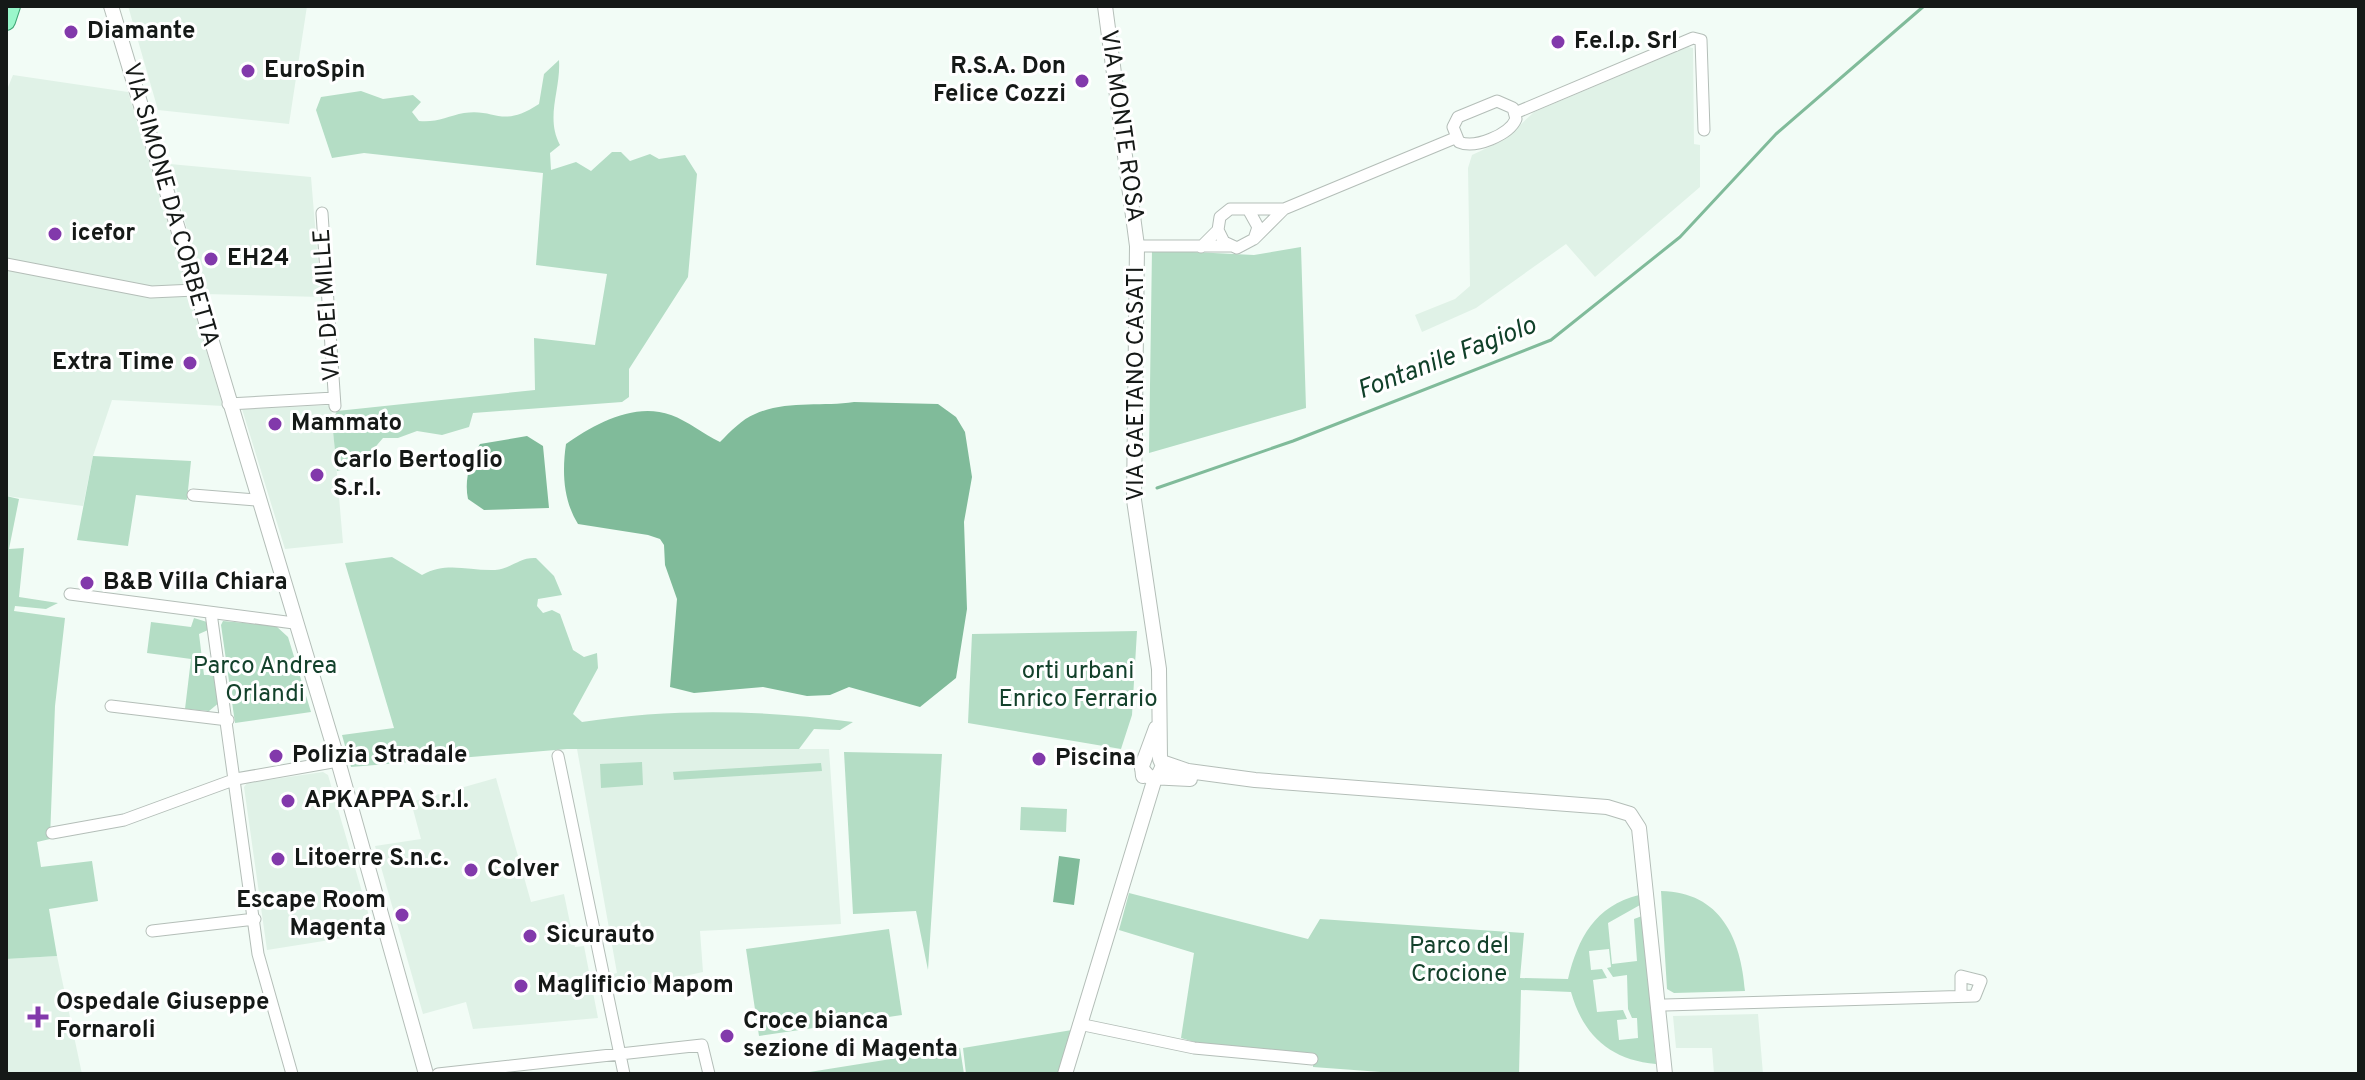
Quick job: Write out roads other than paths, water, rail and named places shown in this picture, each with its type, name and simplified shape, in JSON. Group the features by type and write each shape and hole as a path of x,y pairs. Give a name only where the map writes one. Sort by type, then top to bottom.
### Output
{"main road":[{"path":"6,21 11,6"}],"street":[{"name":"VIA SIMONE DA CORBETTA","path":"111,6 418,1038"},
{"name":"VIA MONTE ROSA","path":"1105,6 1137,246"},
{"path":"1515,113 1693,38 1701,40 1704,130"},
{"path":"1455,138 1453,127 1458,117 1492,103 1504,102 1515,113"},
{"path":"1455,138 1468,145 1506,131 1514,124 1515,113"},
{"path":"1137,246 1242,247 1284,209 1455,138"},
{"path":"1201,247 1218,230 1225,212 1237,207 1284,209"},
{"path":"1248,209 1257,220 1254,239"},
{"name":"VIA DEI MILLE","path":"228,404 335,402 322,213"},
{"path":"1218,230 1230,246"},
{"name":"VIA GAETANO CASATI","path":"1065,1074 1145,803 1153,767 1159,712 1154,625 1134,500 1137,246"},
{"path":"6,264 151,292 195,290"},
{"path":"193,495 256,500"},
{"path":"70,594 294,623"},
{"path":"211,613 258,954 292,1074"},
{"path":"111,706 228,720"},
{"path":"558,756 624,1074"},
{"path":"52,833 124,820 236,779 338,761"},
{"path":"1153,767 1255,780 1629,807 1641,816 1649,860 1660,950 1668,1068"},
{"path":"1607,807 1630,814 1637,820 1654,972 1662,1009 1660,1030 1668,1068"},
{"path":"1649,860 1647,909 1654,942 1660,950"},
{"path":"152,931 255,919"},
{"path":"1662,1009 1961,995"},
{"path":"1079,1024 1194,1048 1312,1059"},
{"path":"418,1038 436,1074 530,1069 702,1045 709,1074"},
{"path":"418,1038 426,1074"}],"waterway":[{"name":"Fontanile Fagiolo","path":"1157,488 1293,441 1551,340 1680,237 1776,134 1924,6"}],"place":[{"name":"Diamante","path":"71,32"},
{"name":"F.e.l.p. Srl","path":"1558,42"},
{"name":"EuroSpin","path":"248,71"},
{"name":"R.S.A. Don Felice Cozzi","path":"1082,81"},
{"name":"icefor","path":"55,234"},
{"name":"EH24","path":"211,259"},
{"name":"Extra Time","path":"190,363"},
{"name":"Mammato","path":"275,424"},
{"name":"Carlo Bertoglio S.r.l.","path":"317,475"},
{"name":"B&B Villa Chiara","path":"87,583"},
{"name":"Polizia Stradale","path":"276,756"},
{"name":"Piscina","path":"1039,759"},
{"name":"APKAPPA S.r.l.","path":"288,801"},
{"name":"Litoerre S.n.c.","path":"278,859"},
{"name":"Colver","path":"471,870"},
{"name":"Escape Room Magenta","path":"402,915"},
{"name":"Sicurauto","path":"530,936"},
{"name":"Maglificio Mapom","path":"521,986"},
{"name":"Ospedale Giuseppe Fornaroli","path":"38,1017"},
{"name":"Croce bianca sezione di Magenta","path":"727,1036"}],"park label":[{"name":"Parco Andrea Orlandi","path":"265,681"},
{"name":"orti urbani Enrico Ferrario","path":"1078,686"},
{"name":"Parco del Crocione","path":"1459,961"}]}
